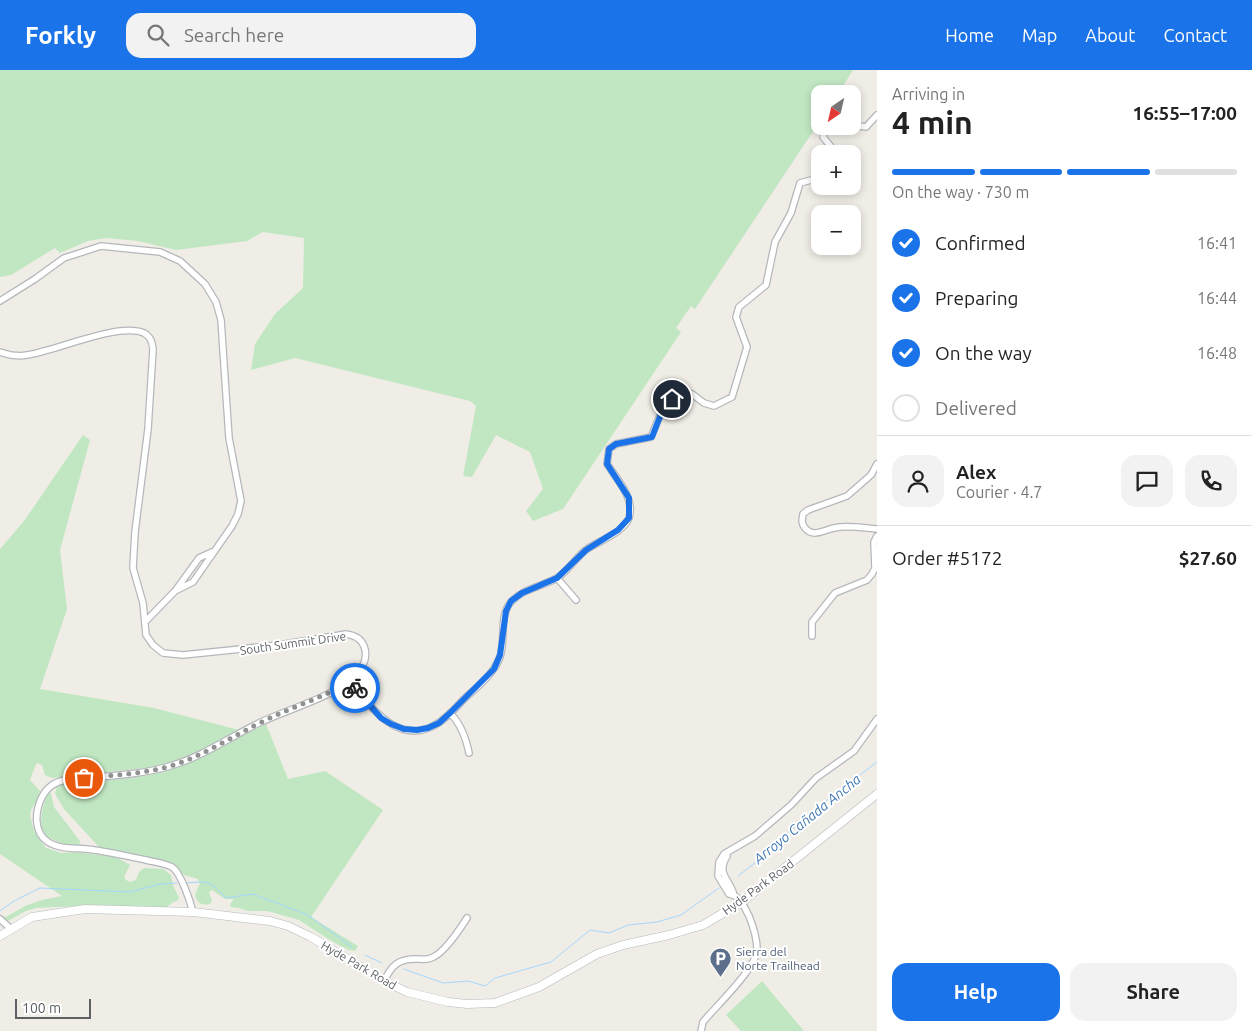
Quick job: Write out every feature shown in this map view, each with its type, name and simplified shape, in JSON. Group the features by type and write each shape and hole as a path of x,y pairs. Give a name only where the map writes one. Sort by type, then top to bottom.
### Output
{"main road":[{"name":"Hyde Park Road","path":"0,936 32,917 85,910 193,912 270,921 288,926 311,937 384,981 407,992 448,1002 467,1004 495,1003 539,987 597,954 623,945 703,925 742,902 877,794"}],"street":[{"path":"861,126 866,127 877,115"},
{"path":"350,681 381,718 398,727 424,730 433,726 450,713 494,669 500,655 506,611 511,601 522,593 557,578 586,550 618,530 629,518 629,498 607,464 609,449 616,444 652,437 664,406 679,392 692,394 704,403 714,406 732,397 747,347 736,317 738,307 766,285 774,242 791,212 800,183 811,180"},
{"path":"0,301 35,280 64,258 101,246 160,252 180,261 205,284 216,302 220,320 229,438 240,501 238,514 232,526 193,582 175,591"},
{"name":"South Summit Drive","path":"0,352 11,355 26,355 102,334 132,330 145,334 151,340 154,349 148,429 135,532 133,568 143,603 146,635 153,645 163,652 183,655 231,651 351,634 361,642 365,649 366,658 361,669 350,681 310,702 273,716 181,762 155,770 65,780 54,783 46,789 38,806 36,817 38,828 46,840 61,847 109,852 168,865 177,873 190,900 193,912"},
{"path":"877,464 871,475 847,496 808,510 803,514 802,520 803,525 808,531 813,533 835,528 877,529"},
{"path":"812,636 812,622 835,594 867,580 872,574 875,568 874,542 877,536"},
{"path":"145,622 175,591 199,558 214,551"},
{"path":"557,578 576,600"},
{"path":"450,713 456,719 466,738 469,753"},
{"path":"701,1031 703,1022 753,964 758,950 754,927 742,902 734,895 722,872 722,864 731,850 755,836 790,805 816,778 854,751 877,720"},
{"path":"384,981 392,966 399,961 406,959 428,959 439,954 467,918"},
{"path":"0,919 11,929"}],"green space":[{"path":"0,70 853,70 844,85 811,85 811,135 695,309 691,306 676,328 681,332 563,509 533,521 526,511 543,489 530,452 496,435 472,477 463,476 476,406 470,401 295,358 251,370 255,344 275,314 303,288 304,238 263,232 247,241 176,250 138,241 106,238 88,241 60,253 55,248 11,275 0,277"},
{"path":"83,435 90,440 60,550 67,609 40,689 154,708 239,730 202,750 168,764 154,767 52,778 45,775 42,765 36,764 30,780 42,793 31,810 30,815 34,831 46,848 61,853 74,852 116,857 130,865 124,877 130,882 136,880 139,872 144,868 163,869 171,875 179,898 167,907 78,906 36,908 8,921 3,916 6,917 25,906 42,900 62,896 0,854 0,549 24,521"},
{"path":"266,724 288,779 325,771 383,810 311,917 358,946 355,951 333,942 299,920 267,911 248,911 231,907 230,904 234,899 225,899 212,890 209,892 212,900 210,904 200,903 195,895 200,883 198,879 184,875 173,863 99,847 64,809 55,794 57,786 63,784 132,778 173,769 208,754"},
{"path":"48,792 51,793 54,807 80,841 79,846 71,846 59,842 45,834 41,822"},
{"path":"762,981 804,1031 741,1031 726,1015"}],"waterway":[{"name":"Arroyo Cañada Ancha","path":"738,876 773,849 786,834 803,822 826,801 877,762"},
{"name":"Arroyo Cañada Ancha","path":"0,911 14,901 40,888 130,892 160,884 177,883"},
{"name":"Arroyo Cañada Ancha","path":"186,883 209,883 226,898 253,894 308,915 352,947"},
{"name":"Arroyo Cañada Ancha","path":"404,969 443,983 468,981 485,986 495,978 551,962 590,930 609,933 628,925 657,922 681,915 719,888"},
{"name":"Arroyo Cañada Ancha","path":"365,955 382,963"}],"way so far":[{"path":"84,778 141,772 170,766 192,758 256,724 310,702 350,681 355,688"}],"place":[{"name":"Sierra del Norte Trailhead","path":"720,977"}],"route":[{"path":"355,688 381,718 398,727 424,730 444,719 494,669 500,655 506,611 511,601 522,593 557,578 586,550 618,530 629,518 629,498 607,464 609,449 616,444 652,437 664,406 672,399"}]}
